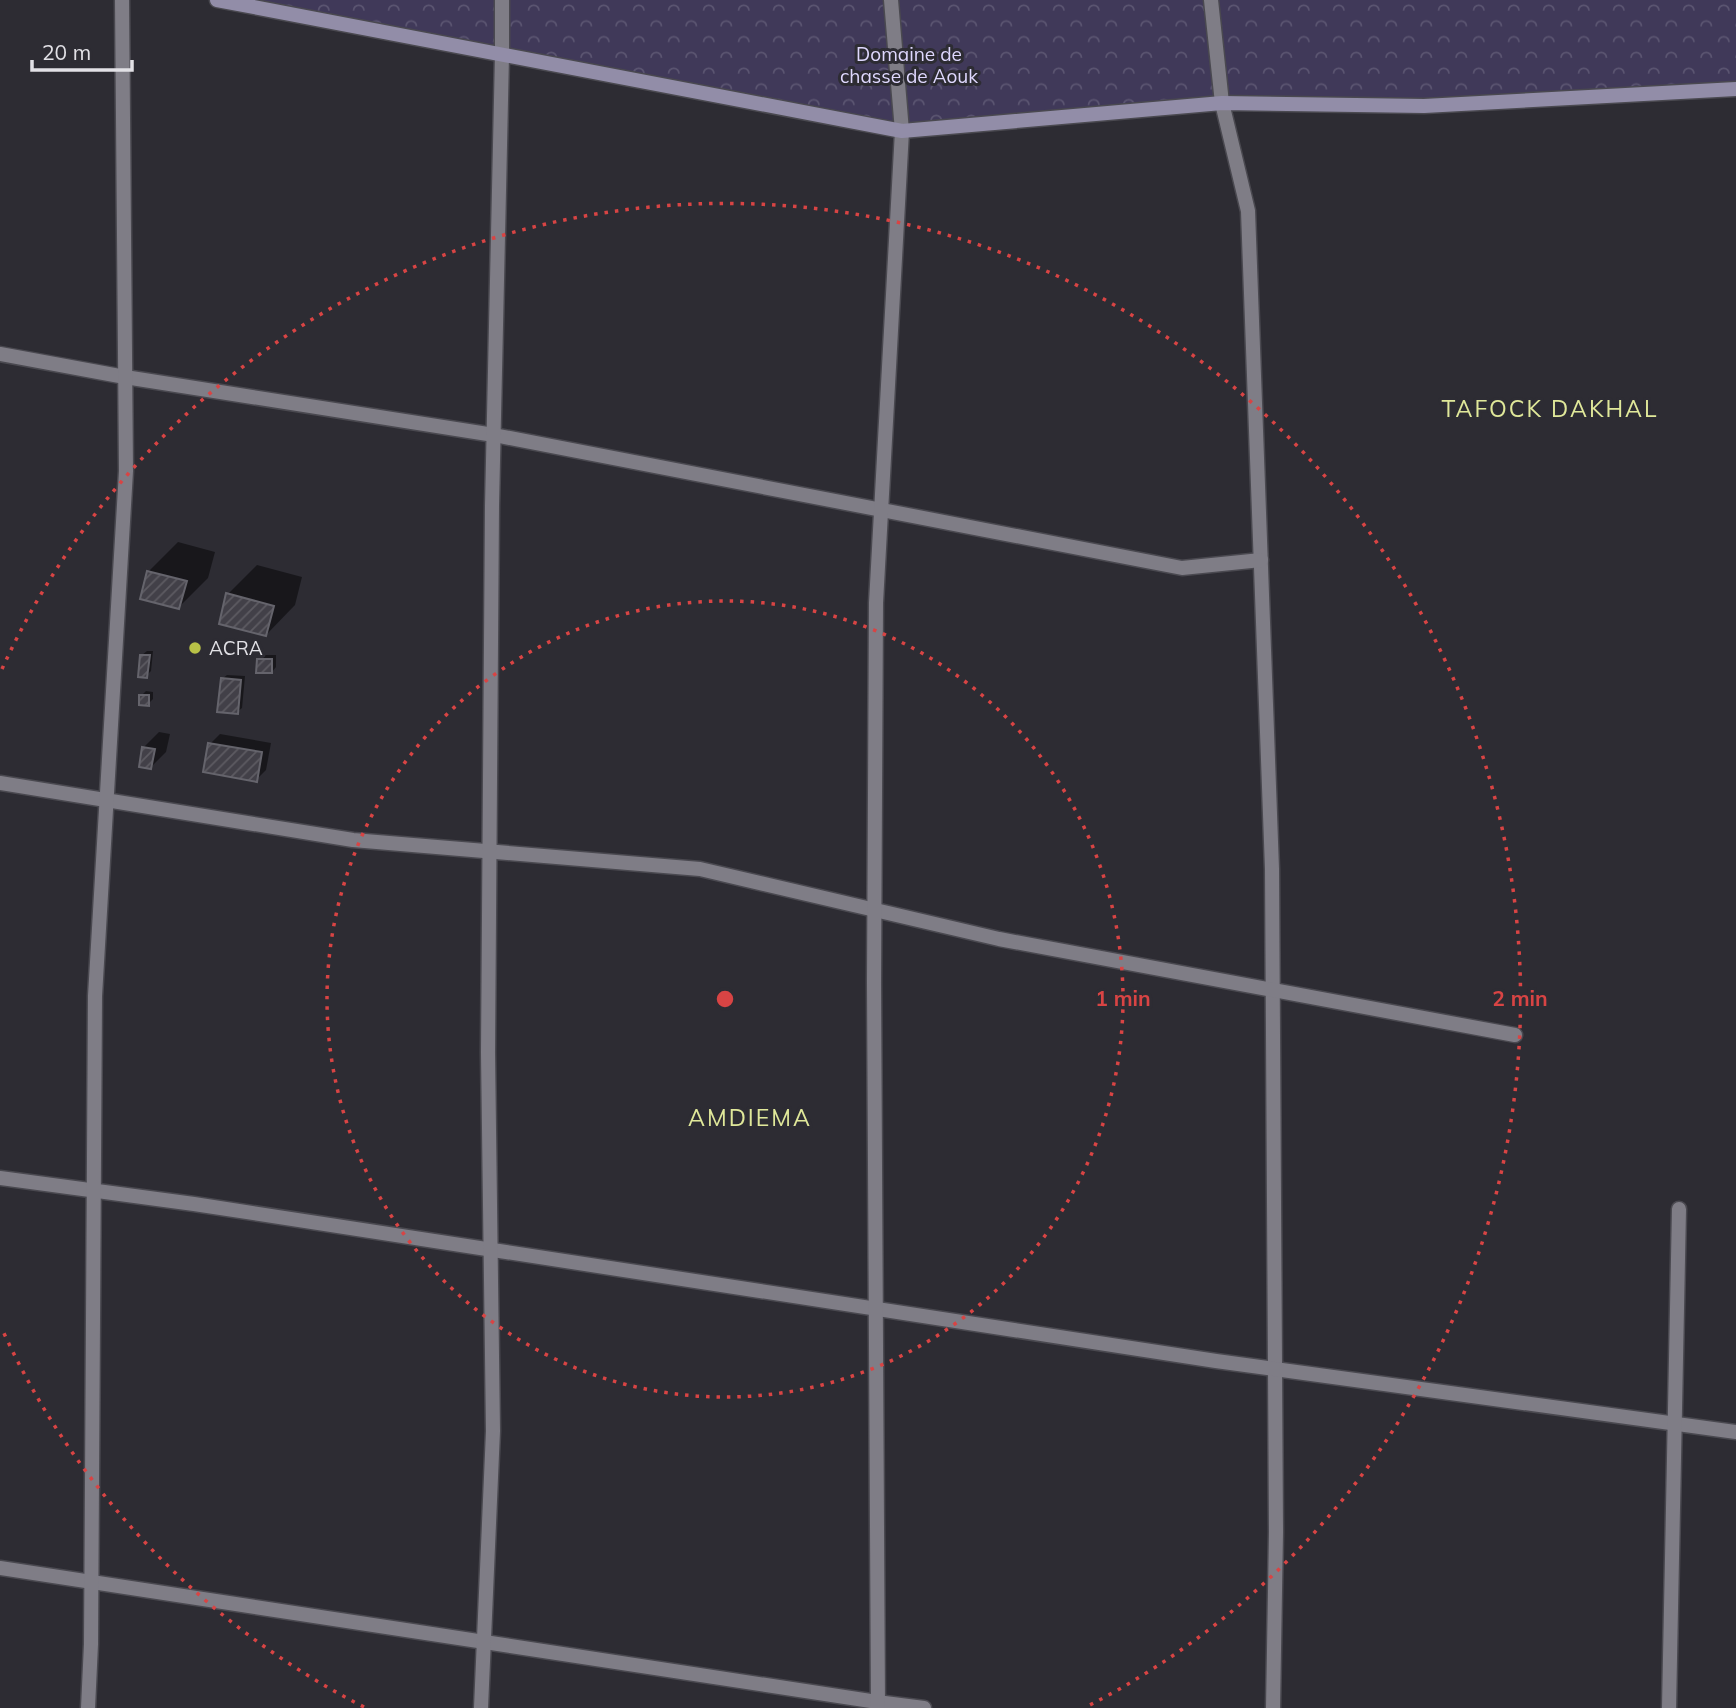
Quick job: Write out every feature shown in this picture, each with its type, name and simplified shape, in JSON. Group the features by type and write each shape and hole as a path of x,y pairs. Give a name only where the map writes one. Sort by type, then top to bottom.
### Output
{"street":[{"path":"88,1708 95,996 126,471 122,0"},
{"path":"217,0 902,131 1222,103 1424,106 1736,89"},
{"path":"481,1708 493,1431 488,1053 494,436 502,0"},
{"path":"877,1705 874,909 876,603 902,131 891,0"},
{"path":"1211,0 1222,103 1248,211 1261,560 1272,869 1276,1532 1273,1708"},
{"path":"0,354 125,377 494,436 1182,568 1261,560"},
{"path":"0,783 353,840 700,869 999,939 1514,1035"},
{"path":"0,1178 194,1204 1275,1370 1736,1432"},
{"path":"1669,1708 1679,1209"},
{"path":"0,1568 877,1705 924,1708"}],"green space":[{"name":"Domaine de chasse de Aouk","path":"217,0 1736,0 1736,89 1424,106 1228,101 902,131"}],"building":[{"path":"147,571 187,581 179,609 140,599"},
{"path":"226,593 274,606 266,636 219,624"},
{"path":"140,655 150,655 147,678 138,677"},
{"path":"257,659 272,659 272,673 256,673"},
{"path":"221,678 241,680 238,714 217,712"},
{"path":"139,695 149,695 149,706 139,705"},
{"path":"208,743 262,752 257,782 203,772"},
{"path":"142,747 155,749 151,769 139,767"}],"place":[{"name":"ACRA","path":"195,648"}],"district":[{"name":"TAFOCK DAKHAL","path":"1550,408"},
{"name":"AMDIEMA","path":"750,1117"}]}
